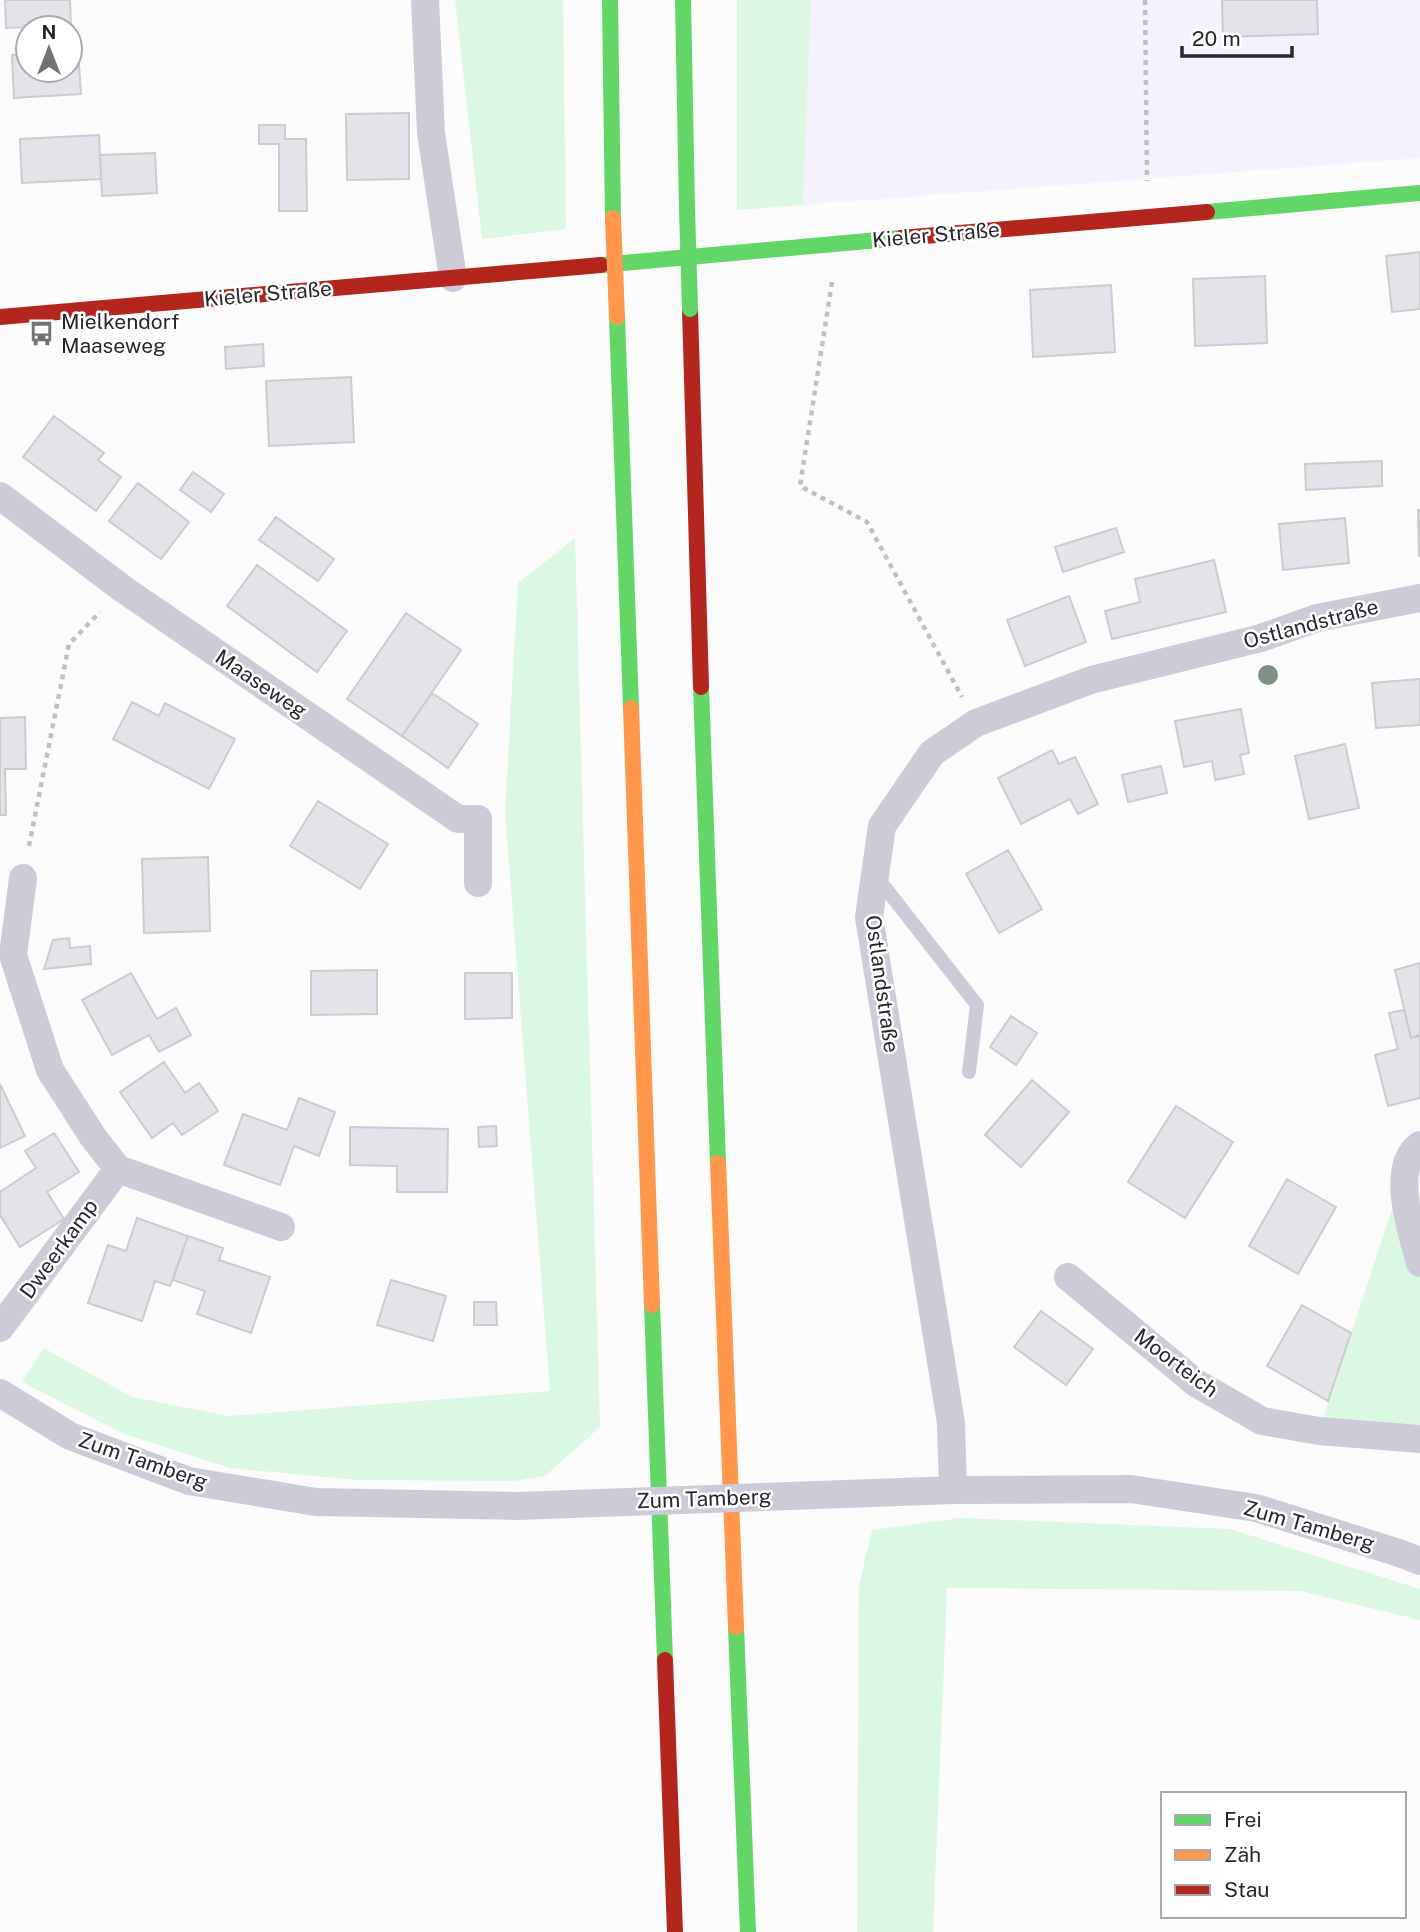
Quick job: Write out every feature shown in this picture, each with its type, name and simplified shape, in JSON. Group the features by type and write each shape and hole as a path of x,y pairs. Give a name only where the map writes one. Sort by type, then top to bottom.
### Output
{"main road":[{"path":"610,0 613,218 675,1932"},
{"path":"682,0 708,903 748,1932"},
{"name":"Kieler Straße","path":"0,317 1420,192"}],"street":[{"path":"425,0 431,133 453,278"},
{"name":"Maaseweg","path":"0,496 122,589 458,819 478,819 478,883"},
{"name":"Ostlandstraße","path":"953,1490 951,1423 869,917 882,826 932,753 976,723 1091,680 1261,638 1317,618 1420,598"},
{"path":"23,878 13,955 50,1070 93,1137 118,1169 281,1227"},
{"path":"1420,1145 1413,1150 1404,1173 1406,1211 1420,1263"},
{"name":"Dweerkamp","path":"0,1328 118,1169"},
{"name":"Moorteich","path":"1068,1277 1196,1384 1262,1421 1319,1431 1420,1439"},
{"name":"Zum Tamberg","path":"0,1393 70,1436 189,1481 316,1502 517,1506 953,1490 1131,1489 1256,1508 1420,1562"}],"lane":[{"path":"876,874 977,1005 969,1072"}],"path":[{"path":"1145,0 1147,216"},
{"path":"838,243 800,486 867,522 976,723"},
{"path":"23,878 69,644 122,589"}],"shaded area":[{"path":"811,0 1420,0 1420,158 803,205"}],"green space":[{"path":"455,0 563,0 566,229 482,239"},
{"path":"737,0 811,0 803,205 737,210"},
{"path":"575,538 600,1427 545,1476 514,1481 357,1480 230,1468 124,1434 22,1382 44,1348 132,1397 229,1416 550,1391 505,812 518,583"},
{"path":"1404,1173 1420,1263 1420,1439 1319,1431"},
{"path":"961,1518 1230,1529 1420,1589 1420,1620 1300,1591 947,1588 933,1932 857,1932 859,1586 872,1530"}],"building":[{"path":"5,0 70,0 71,14 14,14 14,28 6,28"},
{"path":"1222,0 1317,0 1318,34 1223,37"},
{"path":"12,55 14,84 80,84 81,94 14,98"},
{"path":"409,113 409,179 347,180 346,114"},
{"path":"259,125 285,125 285,139 306,139 307,211 279,211 279,144 259,144"},
{"path":"99,135 101,179 22,183 20,139"},
{"path":"155,153 157,193 102,196 100,155"},
{"path":"1420,252 1420,309 1392,312 1386,256"},
{"path":"1265,276 1267,343 1195,346 1193,279"},
{"path":"1111,285 1115,352 1033,357 1030,290"},
{"path":"263,344 264,366 226,369 225,347"},
{"path":"351,377 354,442 269,446 266,381"},
{"path":"54,416 104,453 98,460 121,477 96,511 23,457"},
{"path":"1382,461 1382,486 1306,490 1305,464"},
{"path":"193,472 224,494 211,512 180,490"},
{"path":"138,483 189,522 161,559 109,521"},
{"path":"1420,510 1420,556 1419,556"},
{"path":"276,517 334,559 318,581 259,540"},
{"path":"1345,518 1349,563 1283,570 1279,524"},
{"path":"1116,528 1124,552 1063,572 1055,547"},
{"path":"1214,560 1226,612 1112,639 1105,611 1140,602 1135,579"},
{"path":"257,565 347,631 317,672 227,606"},
{"path":"1069,596 1086,642 1025,666 1007,620"},
{"path":"406,613 461,650 402,736 347,699"},
{"path":"1420,679 1420,725 1376,728 1372,683"},
{"path":"432,693 478,724 448,768 402,736"},
{"path":"132,702 159,716 165,703 235,739 209,789 113,739"},
{"path":"1241,709 1249,753 1240,755 1244,774 1215,780 1212,761 1184,767 1175,721"},
{"path":"25,717 26,769 5,769 6,815 0,815 0,718"},
{"path":"1345,744 1359,808 1309,819 1295,756"},
{"path":"1052,750 1059,764 1075,757 1098,804 1078,814 1070,799 1021,824 998,778"},
{"path":"1161,766 1167,793 1128,802 1122,775"},
{"path":"318,801 388,844 360,889 290,846"},
{"path":"1008,850 1042,909 999,933 966,874"},
{"path":"208,857 210,931 144,933 142,859"},
{"path":"69,938 70,948 90,946 91,964 44,969 53,940"},
{"path":"1420,963 1420,1035 1411,1038 1395,970"},
{"path":"377,970 377,1014 311,1015 311,971"},
{"path":"131,973 157,1019 176,1008 191,1035 159,1052 149,1035 112,1055 82,1000"},
{"path":"465,973 512,973 512,1018 465,1019"},
{"path":"1404,1010 1411,1038 1419,1035 1420,1098 1388,1106 1375,1055 1398,1049 1389,1013"},
{"path":"1011,1016 1037,1033 1016,1065 990,1047"},
{"path":"164,1062 185,1093 199,1083 218,1111 182,1135 173,1123 152,1138 120,1092"},
{"path":"1032,1080 1069,1112 1021,1167 985,1135"},
{"path":"0,1084 25,1136 0,1148"},
{"path":"299,1098 335,1112 319,1156 294,1146 280,1185 224,1165 243,1114 287,1130"},
{"path":"1176,1106 1233,1142 1185,1218 1128,1182"},
{"path":"496,1126 497,1146 479,1147 478,1127"},
{"path":"350,1127 448,1129 447,1192 397,1192 397,1166 350,1165"},
{"path":"54,1133 79,1172 47,1192 64,1219 20,1247 0,1215 0,1192 36,1168 25,1151"},
{"path":"1287,1179 1336,1207 1298,1274 1249,1246"},
{"path":"137,1218 188,1236 170,1286 155,1281 142,1321 88,1303 108,1245 126,1251"},
{"path":"188,1236 223,1248 219,1260 270,1277 251,1333 197,1314 205,1291 173,1280"},
{"path":"391,1280 446,1296 433,1341 377,1325"},
{"path":"474,1302 496,1302 497,1325 474,1325"},
{"path":"1302,1305 1351,1333 1328,1401 1267,1366"},
{"path":"1041,1311 1093,1349 1066,1385 1014,1347"}],"traffic: fast":[{"path":"610,0 613,218"},
{"path":"683,0 687,209"},
{"path":"1207,212 1420,193"},
{"path":"687,209 690,309"},
{"path":"601,265 901,238"},
{"path":"617,317 631,708"},
{"path":"701,687 718,1163"},
{"path":"652,1305 665,1660"},
{"path":"736,1627 748,1932"}],"traffic: slow":[{"path":"613,218 617,317"},
{"path":"631,708 652,1305"},
{"path":"718,1163 736,1627"}],"traffic: jam":[{"path":"901,238 1207,212"},
{"path":"0,317 601,265"},
{"path":"690,309 701,687"},
{"path":"665,1660 675,1932"}],"place":[{"name":"Mielkendorf Maaseweg","path":"41,334"}]}
